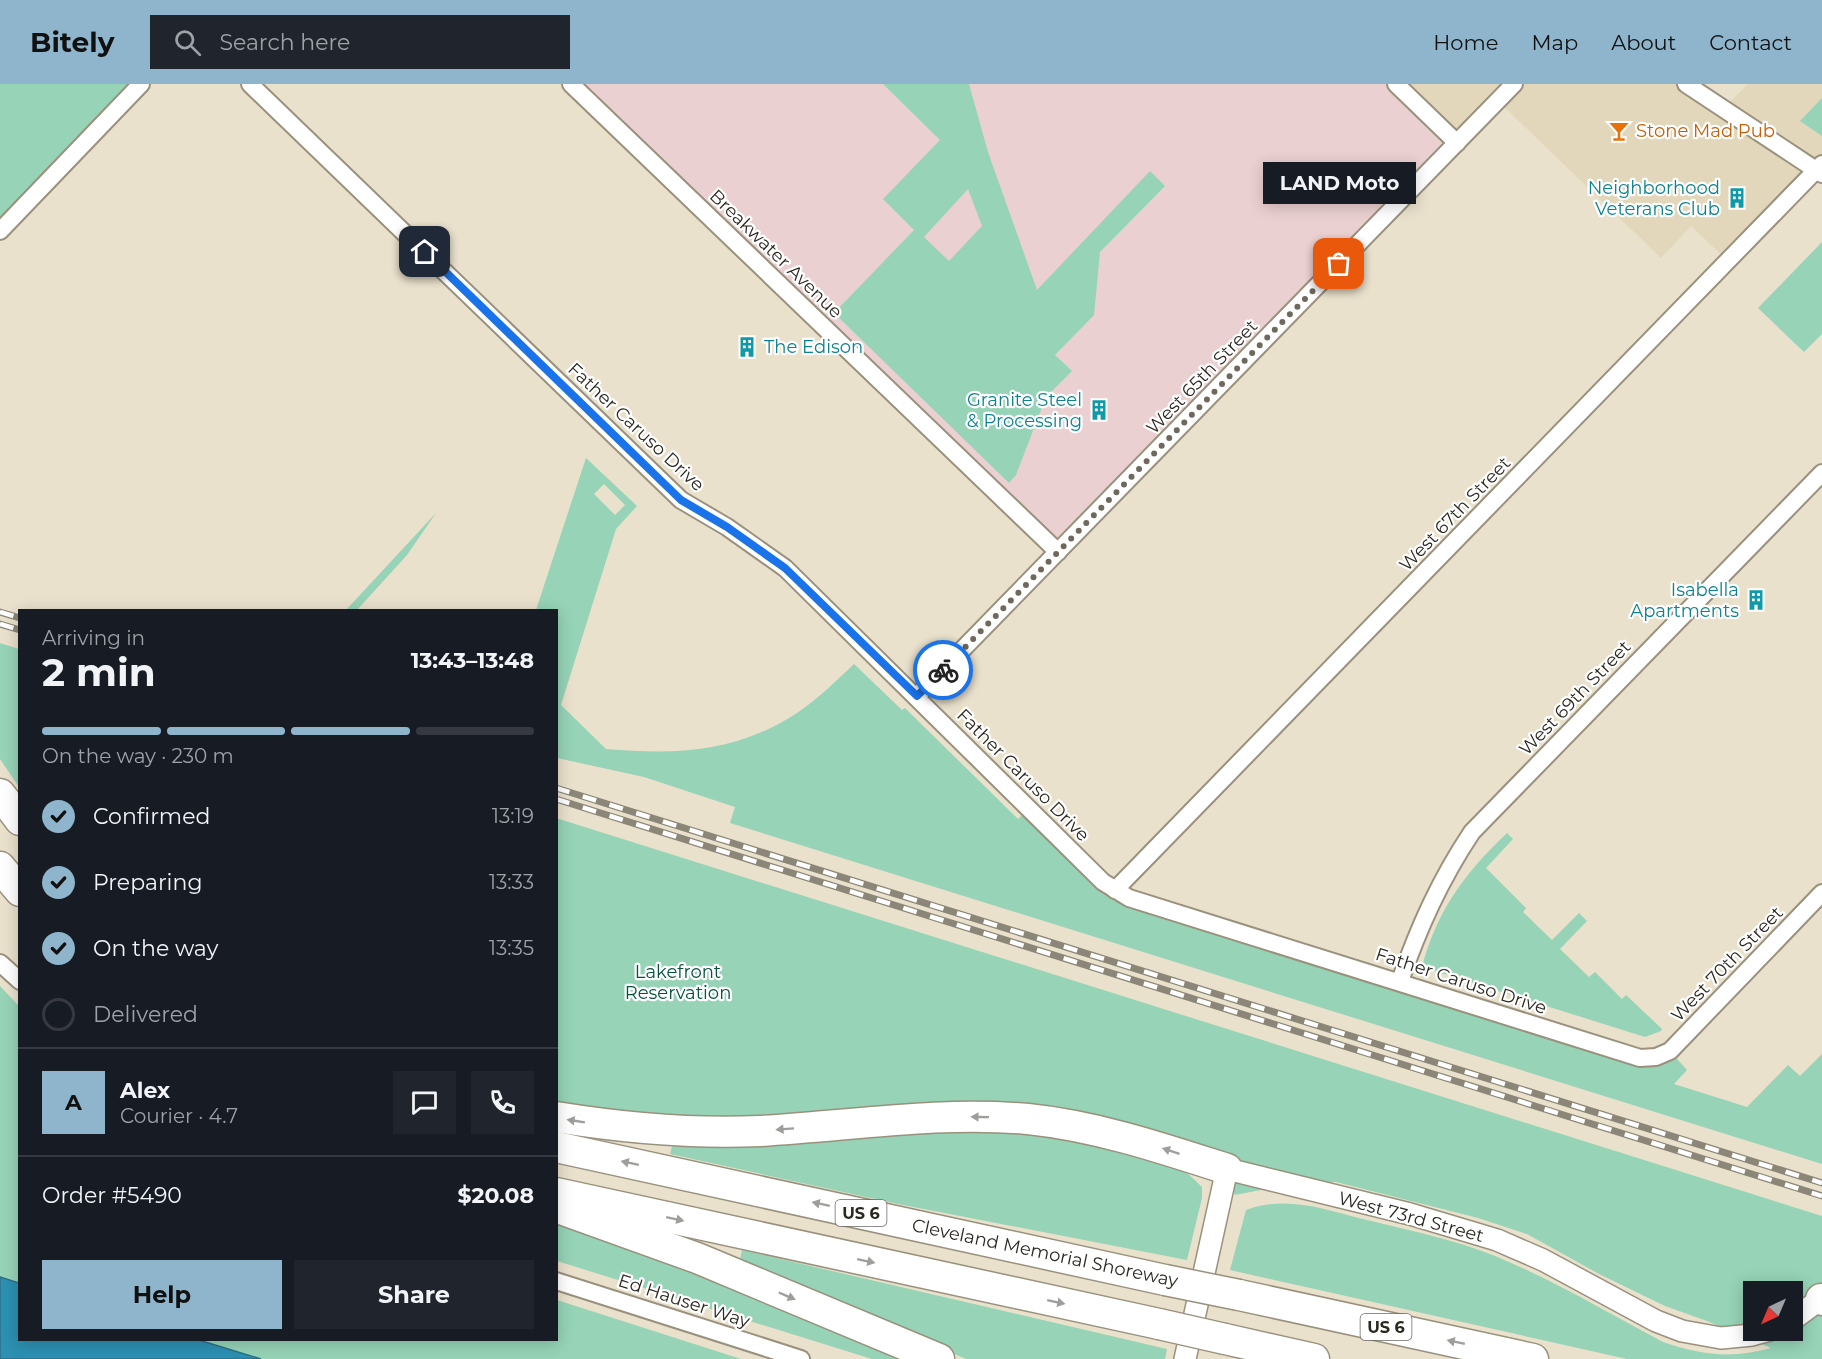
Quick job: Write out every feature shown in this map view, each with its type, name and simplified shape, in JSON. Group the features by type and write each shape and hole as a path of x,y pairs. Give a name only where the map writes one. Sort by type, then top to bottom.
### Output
{"highway":[{"path":"0,794 18,817"},
{"path":"0,867 18,889"},
{"path":"558,1117 633,1128 705,1132 761,1131 970,1117 1029,1120 1128,1139 1227,1169"},
{"name":"Cleveland Memorial Shoreway","path":"558,1147 1533,1359"},
{"path":"558,1193 1314,1359"},
{"path":"558,1208 697,1258 939,1359"}],"street":[{"path":"0,231 141,84"},
{"name":"Father Caruso Drive","path":"250,84 681,500 727,527 785,568 1103,882 1130,898 1640,1058 1656,1057"},
{"name":"Breakwater Avenue","path":"571,84 1058,552"},
{"path":"1396,84 1457,143"},
{"name":"West 65th Street","path":"917,696 1514,84"},
{"path":"1686,84 1820,169"},
{"name":"West 67th Street","path":"1115,890 1820,169"},
{"name":"West 69th Street","path":"1400,981 1415,936 1445,872 1472,832 1822,473"},
{"name":"West 70th Street","path":"1656,1057 1670,1051 1822,893"},
{"path":"0,963 18,979"},
{"path":"1185,1359 1227,1169"},
{"name":"West 73rd Street","path":"1227,1169 1410,1214 1497,1240 1543,1260 1656,1321 1682,1331 1721,1338 1743,1336"},
{"name":"Ed Hauser Way","path":"558,1282 801,1359"},
{"path":"1803,1312 1822,1299"}],"shaded area":[{"path":"571,84 1396,84 1457,143 1058,552"},
{"path":"1396,84 1686,84 1723,109 1748,84 1822,84 1822,164 1728,261 1691,226 1661,258 1498,101 1457,143"}],"green space":[{"path":"0,84 141,84 0,231"},
{"path":"883,84 969,84 988,152 1037,290 1150,171 1165,186 1100,252 1094,315 1055,355 1072,371 1046,397 1016,475 1009,483 834,313 914,230 883,199 940,140","holes":["968,189 982,226 949,261 924,237"]},
{"path":"1822,98 1822,136 1800,121"},
{"path":"1822,242 1822,334 1804,352 1758,308"},
{"path":"586,458 637,506 616,529 561,705 606,749 657,752 728,744 774,726 805,708 854,664 902,710 905,708 1018,819 1029,808 1103,882 1640,1058 1670,1051 1687,1070 1674,1084 1747,1107 1788,1065 1800,1076 1822,1054 1822,1164 730,823 735,807 644,777 558,758 558,609 536,609","holes":["604,484 625,505 615,515 594,494"]},
{"path":"436,513 407,555 358,609 347,609"},
{"path":"0,643 18,649 18,786 0,759"},
{"name":"Lakefront Reservation","path":"558,819 1822,1216 1822,1359 1627,1359 1230,1270 1246,1210 1276,1204 1305,1205 1430,1235 1495,1256 1559,1286 1663,1342 1690,1350 1703,1353 1743,1354 1771,1348 1754,1341 1803,1341 1803,1281 1743,1281 1743,1336 1665,1306 1599,1274 1527,1234 1478,1218 1336,1182 1286,1185 1235,1195 1219,1160 1118,1124 703,1121 558,1106"},
{"path":"1507,833 1513,839 1486,868 1526,908 1523,912 1552,940 1579,913 1587,921 1560,949 1589,977 1595,972 1622,999 1626,995 1662,1029 1661,1031 1645,1037 1422,967 1436,928 1454,894 1478,863"},
{"path":"0,986 18,1005 18,1341 558,1341 558,1300 741,1359 0,1359"},
{"path":"968,1129 1034,1131 1159,1159 1185,1171 1202,1187 1202,1198 1187,1260 898,1204 670,1154 674,1139"},
{"path":"558,1225 646,1250 912,1359 872,1359 558,1261"},
{"path":"742,1250 1167,1349 1165,1359 966,1359 739,1264"}],"water":[{"path":"0,1277 18,1283 18,1341 202,1341 261,1359 0,1359"}],"railway":[{"path":"0,612 18,617"},
{"path":"0,624 18,629"},
{"path":"558,789 1822,1183"},
{"path":"558,800 1822,1196"}],"way so far":[{"path":"943,670 1339,264"}],"place":[{"name":"Stone Mad Pub","path":"1619,131"},
{"name":"Neighborhood Veterans Club","path":"1737,198"},
{"name":"LAND Moto","path":"1339,264"},
{"name":"The Edison","path":"747,347"},
{"name":"Granite Steel & Processing","path":"1099,410"},
{"name":"Isabella Apartments","path":"1756,600"}],"route":[{"path":"425,252 681,500 727,527 785,568 917,696 943,670"}]}
